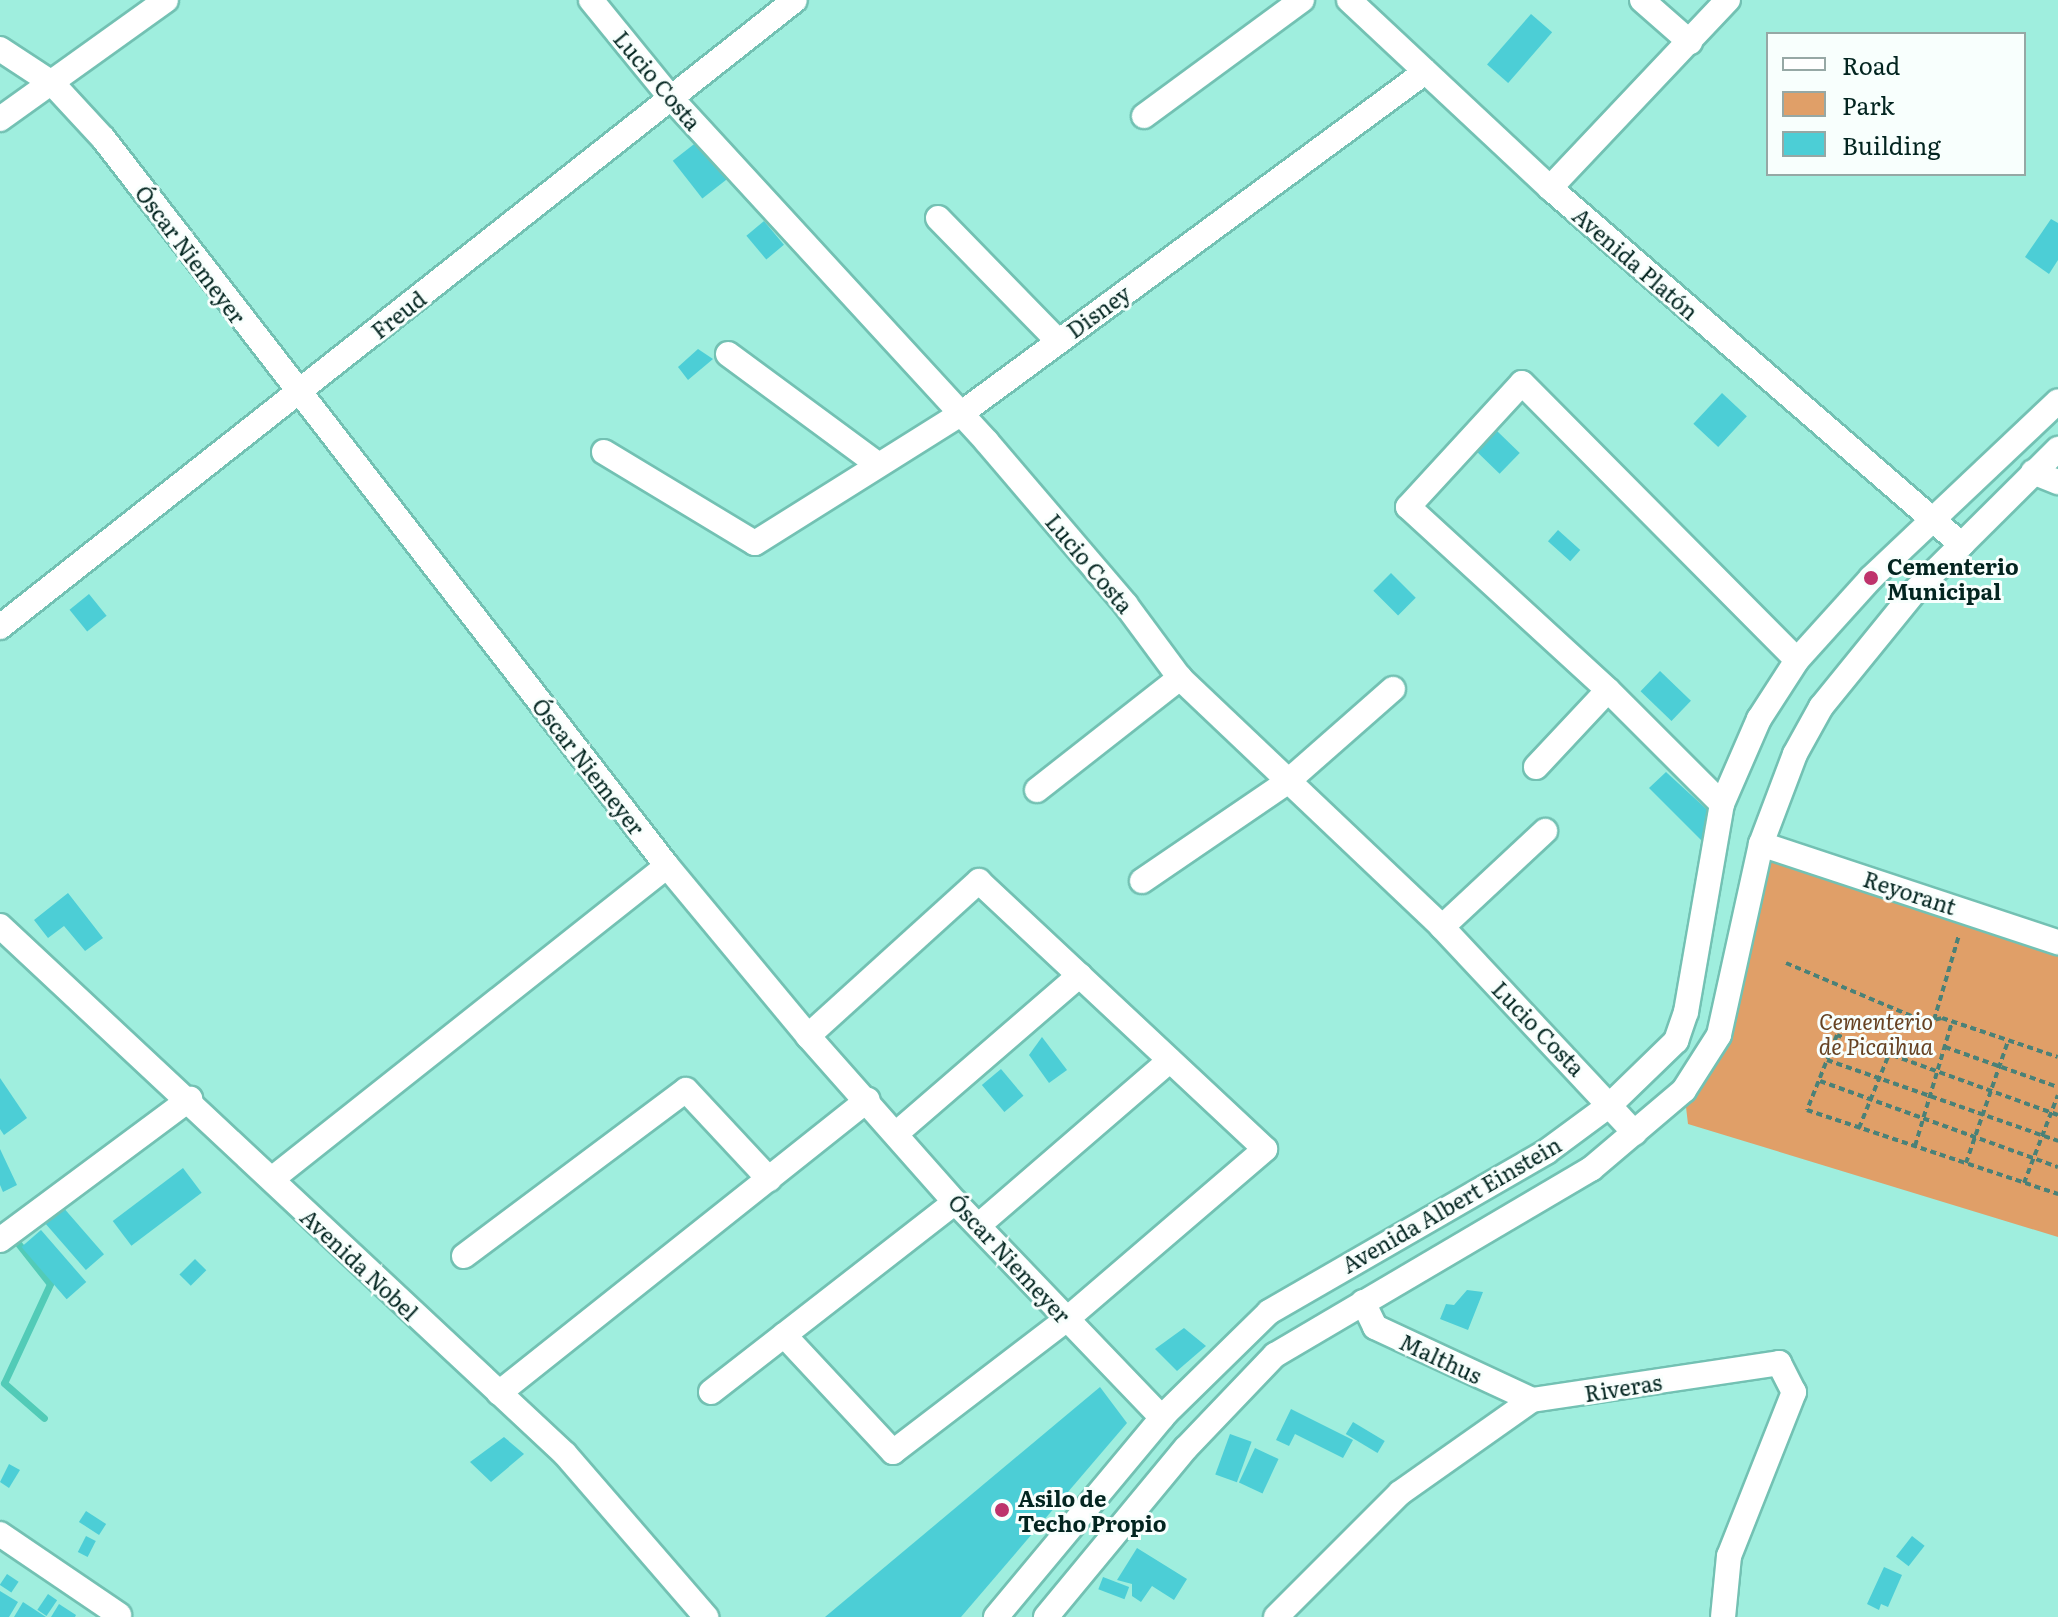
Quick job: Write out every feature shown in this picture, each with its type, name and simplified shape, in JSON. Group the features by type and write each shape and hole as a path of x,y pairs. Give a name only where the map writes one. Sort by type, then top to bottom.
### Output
{"street":[{"path":"0,119 166,0"},
{"name":"Lucio Costa","path":"591,0 671,98 959,415 1126,605 1180,678 1442,927 1635,1133"},
{"name":"Freud","path":"0,627 795,0"},
{"path":"1144,116 1302,0"},
{"name":"Avenida Platón","path":"1349,0 1550,188 1962,545"},
{"path":"1642,0 1690,42"},
{"path":"1550,188 1728,0"},
{"name":"Óscar Niemeyer","path":"0,49 52,83 103,138 297,394 667,866 808,1036 898,1132 955,1202 1162,1418"},
{"name":"Disney","path":"604,452 747,542 763,539 877,464 959,415 1425,72"},
{"path":"938,218 1058,341"},
{"path":"728,354 877,464"},
{"path":"1722,804 1608,690 1408,507 1522,383 1797,660"},
{"name":"Avenida Albert Einstein","path":"996,1617 1162,1418 1269,1312 1546,1152 1611,1104 1676,1041 1686,1012 1722,804 1751,733 1797,660 1932,517 2058,401"},
{"name":"Avenida Albert Einstein","path":"1046,1617 1249,1380 1275,1355 1533,1206 1635,1133 1684,1090 1719,1035 1761,844 1795,754 1821,707 1874,637 2058,449"},
{"path":"2033,472 2058,482"},
{"path":"1037,790 1180,678"},
{"path":"1142,881 1287,782 1393,689"},
{"path":"1536,767 1608,690"},
{"path":"1442,927 1545,831"},
{"name":"Reyorant","path":"1761,844 2058,942"},
{"path":"272,1179 667,866"},
{"path":"784,1335 893,1452 1067,1319 1265,1149 979,881 808,1036"},
{"name":"Avenida Nobel","path":"0,926 190,1099 565,1454 706,1617"},
{"path":"898,1132 1080,975"},
{"path":"979,1225 1170,1060"},
{"path":"464,1256 686,1090 769,1179"},
{"path":"0,1240 190,1099"},
{"path":"499,1393 868,1100"},
{"path":"711,1392 955,1202"},
{"name":"Malthus","path":"1363,1302 1375,1327 1532,1400"},
{"name":"Riveras","path":"1276,1617 1400,1493 1532,1400 1779,1363 1794,1392 1729,1556 1723,1617"},
{"path":"0,1534 119,1615"}],"path":[{"path":"1934,1020 1967,911"},
{"path":"1786,963 1926,1022 1952,1021 2058,1057"},
{"path":"1915,1146 1952,1021"},
{"path":"2058,1115 1837,1035 1807,1110 2058,1194"},
{"path":"1966,1163 2008,1040"},
{"path":"1945,1047 2058,1087"},
{"path":"1859,1128 1889,1054"},
{"path":"1827,1060 2058,1141"},
{"path":"1819,1080 2058,1167"},
{"path":"2024,1183 2058,1095"}],"green space":[{"name":"Cementerio de Picaihua","path":"1761,844 2058,944 2058,1237 1688,1124 1684,1090 1705,1063"}],"building":[{"path":"1531,14 1552,32 1508,83 1487,65"},
{"path":"698,141 728,179 702,199 673,161"},
{"path":"2051,219 2058,223 2058,260 2049,274 2025,257"},
{"path":"764,221 784,245 766,260 746,236"},
{"path":"698,349 713,359 688,380 678,367"},
{"path":"1722,393 1747,416 1718,447 1693,424"},
{"path":"1496,430 1520,453 1500,474 1476,451"},
{"path":"1558,530 1580,550 1570,561 1548,541"},
{"path":"1391,573 1416,598 1398,615 1373,591"},
{"path":"89,594 107,616 87,631 70,610"},
{"path":"1660,671 1691,701 1671,721 1641,691"},
{"path":"1666,772 1713,815 1702,841 1649,788"},
{"path":"68,893 103,938 85,951 64,926 48,938 34,920"},
{"path":"1042,1037 1067,1070 1049,1083 1029,1055"},
{"path":"1001,1069 1023,1096 1004,1112 982,1085"},
{"path":"0,1078 27,1118 4,1135 0,1129"},
{"path":"0,1149 17,1185 3,1192 0,1185"},
{"path":"183,1168 202,1193 131,1246 113,1221"},
{"path":"62,1206 104,1254 86,1270 44,1222"},
{"path":"41,1230 86,1282 67,1299 21,1247"},
{"path":"195,1259 206,1270 191,1286 179,1275"},
{"path":"1467,1290 1483,1292 1468,1330 1440,1319 1446,1304 1454,1305"},
{"path":"1184,1328 1206,1346 1177,1371 1155,1349"},
{"name":"Asilo de Techo Propio","path":"1100,1387 1127,1423 961,1617 825,1617"},
{"path":"1291,1409 1353,1440 1343,1458 1295,1434 1289,1446 1276,1440"},
{"path":"1353,1422 1385,1441 1378,1453 1346,1434"},
{"path":"1230,1434 1252,1442 1237,1482 1215,1474"},
{"path":"504,1437 524,1454 491,1482 470,1462"},
{"path":"1255,1448 1279,1459 1263,1493 1239,1482"},
{"path":"9,1464 20,1470 9,1488 0,1482"},
{"path":"86,1511 106,1524 99,1535 79,1522"},
{"path":"86,1536 96,1541 88,1557 78,1552"},
{"path":"1912,1536 1925,1546 1909,1566 1896,1556"},
{"path":"1137,1548 1187,1579 1174,1600 1152,1586 1141,1602 1132,1596 1132,1584 1117,1580"},
{"path":"1884,1567 1902,1575 1888,1607 1881,1604 1879,1610 1867,1604"},
{"path":"7,1574 19,1582 11,1593 0,1585"},
{"path":"1103,1577 1129,1587 1124,1599 1098,1589"},
{"path":"0,1591 18,1602 9,1617 0,1617"},
{"path":"48,1594 57,1600 46,1616 37,1610"},
{"path":"23,1602 46,1617 14,1617"},
{"path":"59,1604 76,1615 75,1617 51,1617"}],"waterway":[{"path":"17,1242 50,1284 4,1383 44,1418"}],"place":[{"name":"Cementerio Municipal","path":"1871,578"},
{"name":"Asilo de Techo Propio","path":"1002,1510"}]}
